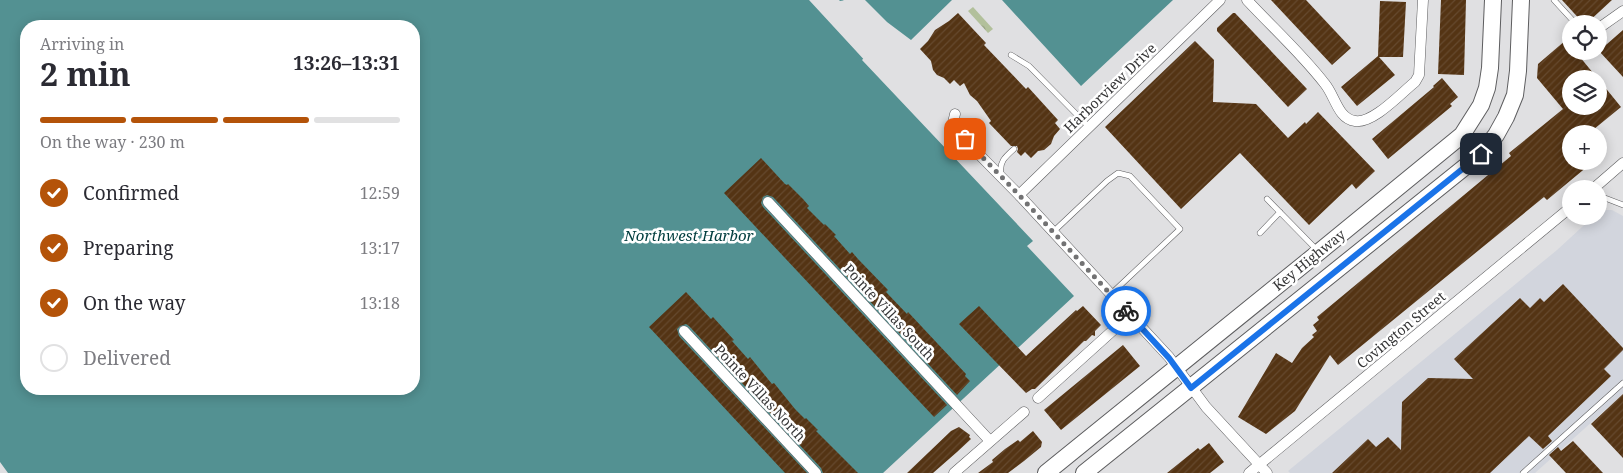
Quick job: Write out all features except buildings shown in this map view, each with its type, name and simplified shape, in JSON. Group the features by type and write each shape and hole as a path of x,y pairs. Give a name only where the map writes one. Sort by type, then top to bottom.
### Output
{"main road":[{"name":"Key Highway","path":"1046,473 1462,135 1481,105 1487,88 1490,68 1493,0"},
{"name":"Key Highway","path":"1084,473 1481,154 1496,135 1515,95 1521,0"}],"street":[{"name":"Harborview Drive","path":"1019,195 1220,0"},
{"path":"1247,0 1326,85 1339,110 1347,118 1355,122 1365,121 1374,116 1414,82 1419,75 1422,0"},
{"path":"1607,22 1623,11"},
{"path":"955,114 952,127 1002,177 1130,315 1176,368 1206,407 1267,473"},
{"path":"1603,180 1623,163"},
{"name":"Pointe Villas South","path":"768,202 990,441"},
{"name":"Covington Street","path":"1249,473 1562,215"},
{"path":"1038,398 1130,315"},
{"name":"Pointe Villas North","path":"684,331 816,473"},
{"path":"954,473 1024,412"}],"lane":[{"path":"1554,0 1568,15"},
{"path":"1012,55 1029,66 1089,127"},
{"path":"1002,177 1000,167 1004,158 1014,149"},
{"path":"1053,232 1107,180 1118,173 1130,176 1180,229 1111,295"},
{"path":"1267,199 1319,252"},
{"path":"1607,199 1623,205"},
{"path":"1260,232 1280,212"},
{"path":"1523,473 1623,383"}],"shaded area":[{"path":"1607,210 1612,210 1623,216 1623,394 1535,473 1290,473 1288,471 1557,250 1584,225 1607,225"}],"green space":[{"path":"973,7 993,29 988,33 968,11"}],"water":[{"name":"Northwest Harbor","path":"0,0 843,0 881,39 862,60 1033,241 1027,246 1074,296 883,473 8,473 0,462"},
{"path":"865,0 952,0 911,40 887,22"},
{"path":"1002,0 1173,0 1081,86"}],"pier":[{"path":"809,0 846,0 883,37 883,41 865,59 880,77"}],"way so far":[{"path":"965,139 1126,311"}],"route":[{"path":"1126,311 1169,358 1191,388 1481,154"}]}
